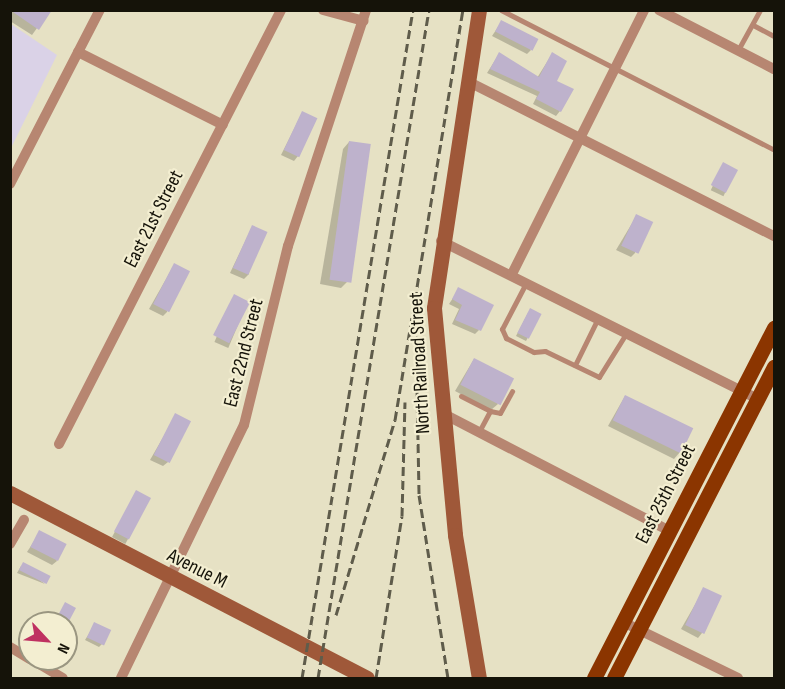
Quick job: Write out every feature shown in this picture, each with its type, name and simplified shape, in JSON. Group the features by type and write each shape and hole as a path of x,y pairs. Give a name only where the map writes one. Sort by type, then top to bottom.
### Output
{"main road":[{"name":"North Railroad Street","path":"479,10 441,241 434,308 455,535 479,678"},
{"name":"East 25th Street","path":"594,678 774,328"},
{"name":"East 25th Street","path":"614,678 774,367"},
{"name":"Avenue M","path":"10,493 142,564 367,678"}],"street":[{"path":"10,184 100,10"},
{"name":"East 21st Street","path":"59,444 281,10"},
{"path":"323,10 365,16"},
{"path":"512,274 644,10"},
{"path":"659,10 774,69"},
{"name":"East 22nd Street","path":"121,678 244,425 288,246 365,16"},
{"path":"78,52 223,125"},
{"path":"467,81 774,236"},
{"path":"441,241 512,274 758,399"},
{"path":"442,413 670,531"},
{"path":"10,544 24,520"},
{"path":"624,622 738,678"}],"lane":[{"path":"501,10 774,150"},
{"path":"738,50 760,10"},
{"path":"753,25 774,36"},
{"path":"526,281 502,330 506,338 605,375 627,332"},
{"path":"575,365 598,318"},
{"path":"460,396 490,411 500,413 512,391"},
{"path":"479,432 490,411"}],"shaded area":[{"path":"11,24 57,55 11,148"}],"building":[{"path":"10,10 52,10 39,30"},
{"path":"501,20 538,39 533,51 495,32"},
{"path":"499,52 539,77 552,52 567,61 557,81 574,89 561,112 536,99 540,92 490,69"},
{"path":"302,111 317,118 299,157 284,150"},
{"path":"349,141 371,144 351,283 330,280"},
{"path":"723,162 738,170 726,193 711,185"},
{"path":"636,214 653,222 638,254 621,246"},
{"path":"252,225 268,232 248,275 233,268"},
{"path":"174,263 190,271 169,312 153,304"},
{"path":"458,287 494,305 481,331 455,320 462,305 452,299"},
{"path":"234,294 250,302 229,343 213,335"},
{"path":"530,308 542,314 529,339 517,333"},
{"path":"474,358 514,378 500,405 460,385"},
{"path":"625,395 693,428 681,453 613,420"},
{"path":"175,413 191,421 170,463 154,455"},
{"path":"136,490 151,498 129,539 114,531"},
{"path":"39,530 67,544 58,561 30,547"},
{"path":"23,562 51,576 47,584 19,570"},
{"path":"703,587 722,596 704,634 685,625"},
{"path":"65,602 76,608 74,611 60,611"},
{"path":"94,622 111,630 104,645 87,637"}],"railway":[{"path":"302,678 413,10"},
{"path":"318,678 429,10"},
{"path":"336,615 395,420 463,10"},
{"path":"416,336 419,495 448,678"},
{"path":"376,678 402,516 405,402"}]}
